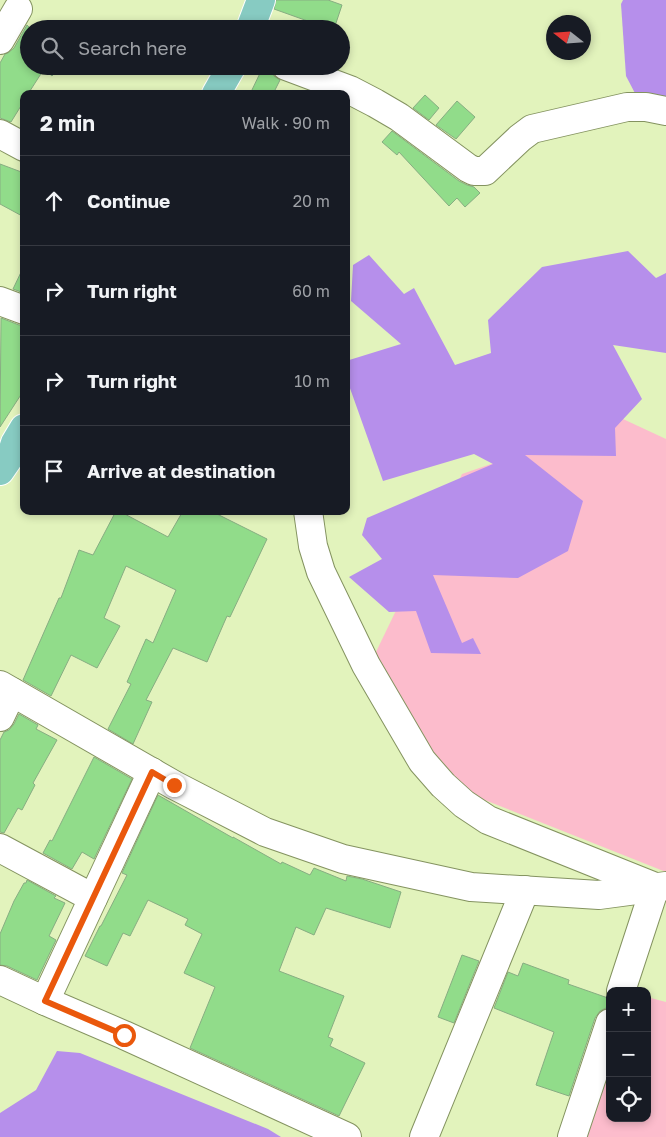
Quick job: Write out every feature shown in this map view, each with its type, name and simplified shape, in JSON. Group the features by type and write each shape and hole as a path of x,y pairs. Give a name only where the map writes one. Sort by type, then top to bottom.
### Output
{"main road":[{"path":"253,20 261,0"},
{"path":"218,90 227,75"},
{"path":"0,471 11,455 13,436"}],"street":[{"path":"0,40 18,9"},
{"path":"310,75 350,90 399,117 474,171 486,171 532,129 627,107 646,107 666,111"},
{"path":"0,134 20,145"},
{"path":"0,301 20,308"},
{"path":"309,515 313,546 321,572 366,665 422,761 443,785 464,804 488,820 662,886"},
{"path":"0,717 6,688 174,785 265,832 343,859 471,887 599,895 662,886"},
{"path":"45,1001 152,772"},
{"path":"0,848 93,898"},
{"path":"623,987 662,886"},
{"path":"424,1137 525,890"},
{"path":"0,980 347,1137"},
{"path":"572,1137 607,1032"}],"shaded area":[{"path":"623,0 666,0 666,115 649,120 626,76 621,4"},
{"path":"628,251 656,278 666,273 666,353 613,345 642,399 615,428 616,456 525,455 583,501 568,551 518,578 433,575 462,643 473,638 481,654 431,653 416,611 389,612 349,577 382,559 362,535 367,518 493,464 474,454 383,481 350,388 350,360 401,344 351,301 353,265 369,255 404,294 414,288 455,365 491,353 488,320 542,267"},
{"path":"623,419 666,439 666,872 447,785 375,654 462,474"},
{"path":"651,998 666,1002 666,1137 583,1137 606,1061 606,1122 651,1122"},
{"path":"57,1051 80,1053 268,1129 281,1137 0,1137 0,1113 36,1090"}],"building":[{"path":"276,0 328,0 342,5 337,20 305,20 274,9"},
{"path":"20,37 20,75 40,75 31,90 20,90 20,107 11,122 0,118 0,63 5,54 14,48"},
{"path":"259,75 274,75 280,80 275,90 252,90"},
{"path":"425,95 439,108 429,120 413,108"},
{"path":"457,101 475,117 456,139 436,125"},
{"path":"392,131 459,181 474,187 480,193 465,207 457,198 449,206 399,152 397,155 382,142"},
{"path":"0,164 20,172 20,215 0,204"},
{"path":"20,274 20,292 13,289"},
{"path":"1,318 20,325 20,396 0,427"},
{"path":"114,515 127,515 168,537 181,515 219,515 267,539 230,617 227,616 207,662 173,648 146,700 152,702 133,744 108,729 131,684 127,682 146,639 153,643 176,590 126,566 104,618 120,626 97,668 71,655 51,696 23,680 59,598 61,598 79,550 93,555"},
{"path":"19,714 38,725 36,729 57,740 33,783 35,785 22,810 18,808 4,833 0,832 0,740 4,732 9,730 14,724"},
{"path":"94,757 132,779 94,859 82,852 72,869 43,853 50,840 52,841"},
{"path":"158,795 281,864 282,862 310,875 314,868 346,881 347,876 362,879 401,892 390,928 326,908 314,935 296,927 279,971 344,996 328,1037 333,1039 330,1046 365,1063 339,1116 190,1048 215,987 184,973 202,934 185,925 188,919 148,900 130,936 123,933 107,966 85,956 127,875 122,873"},
{"path":"27,880 65,903 49,936 56,940 37,980 7,966 0,965 0,934 14,901"},
{"path":"462,955 479,961 454,1023 438,1017"},
{"path":"523,963 569,980 568,984 606,997 606,1008 600,1011 595,1018 569,1096 536,1085 554,1032 494,1008 508,972 518,976"}],"route":[{"path":"124,1035 45,1001 152,772 174,785"}]}
